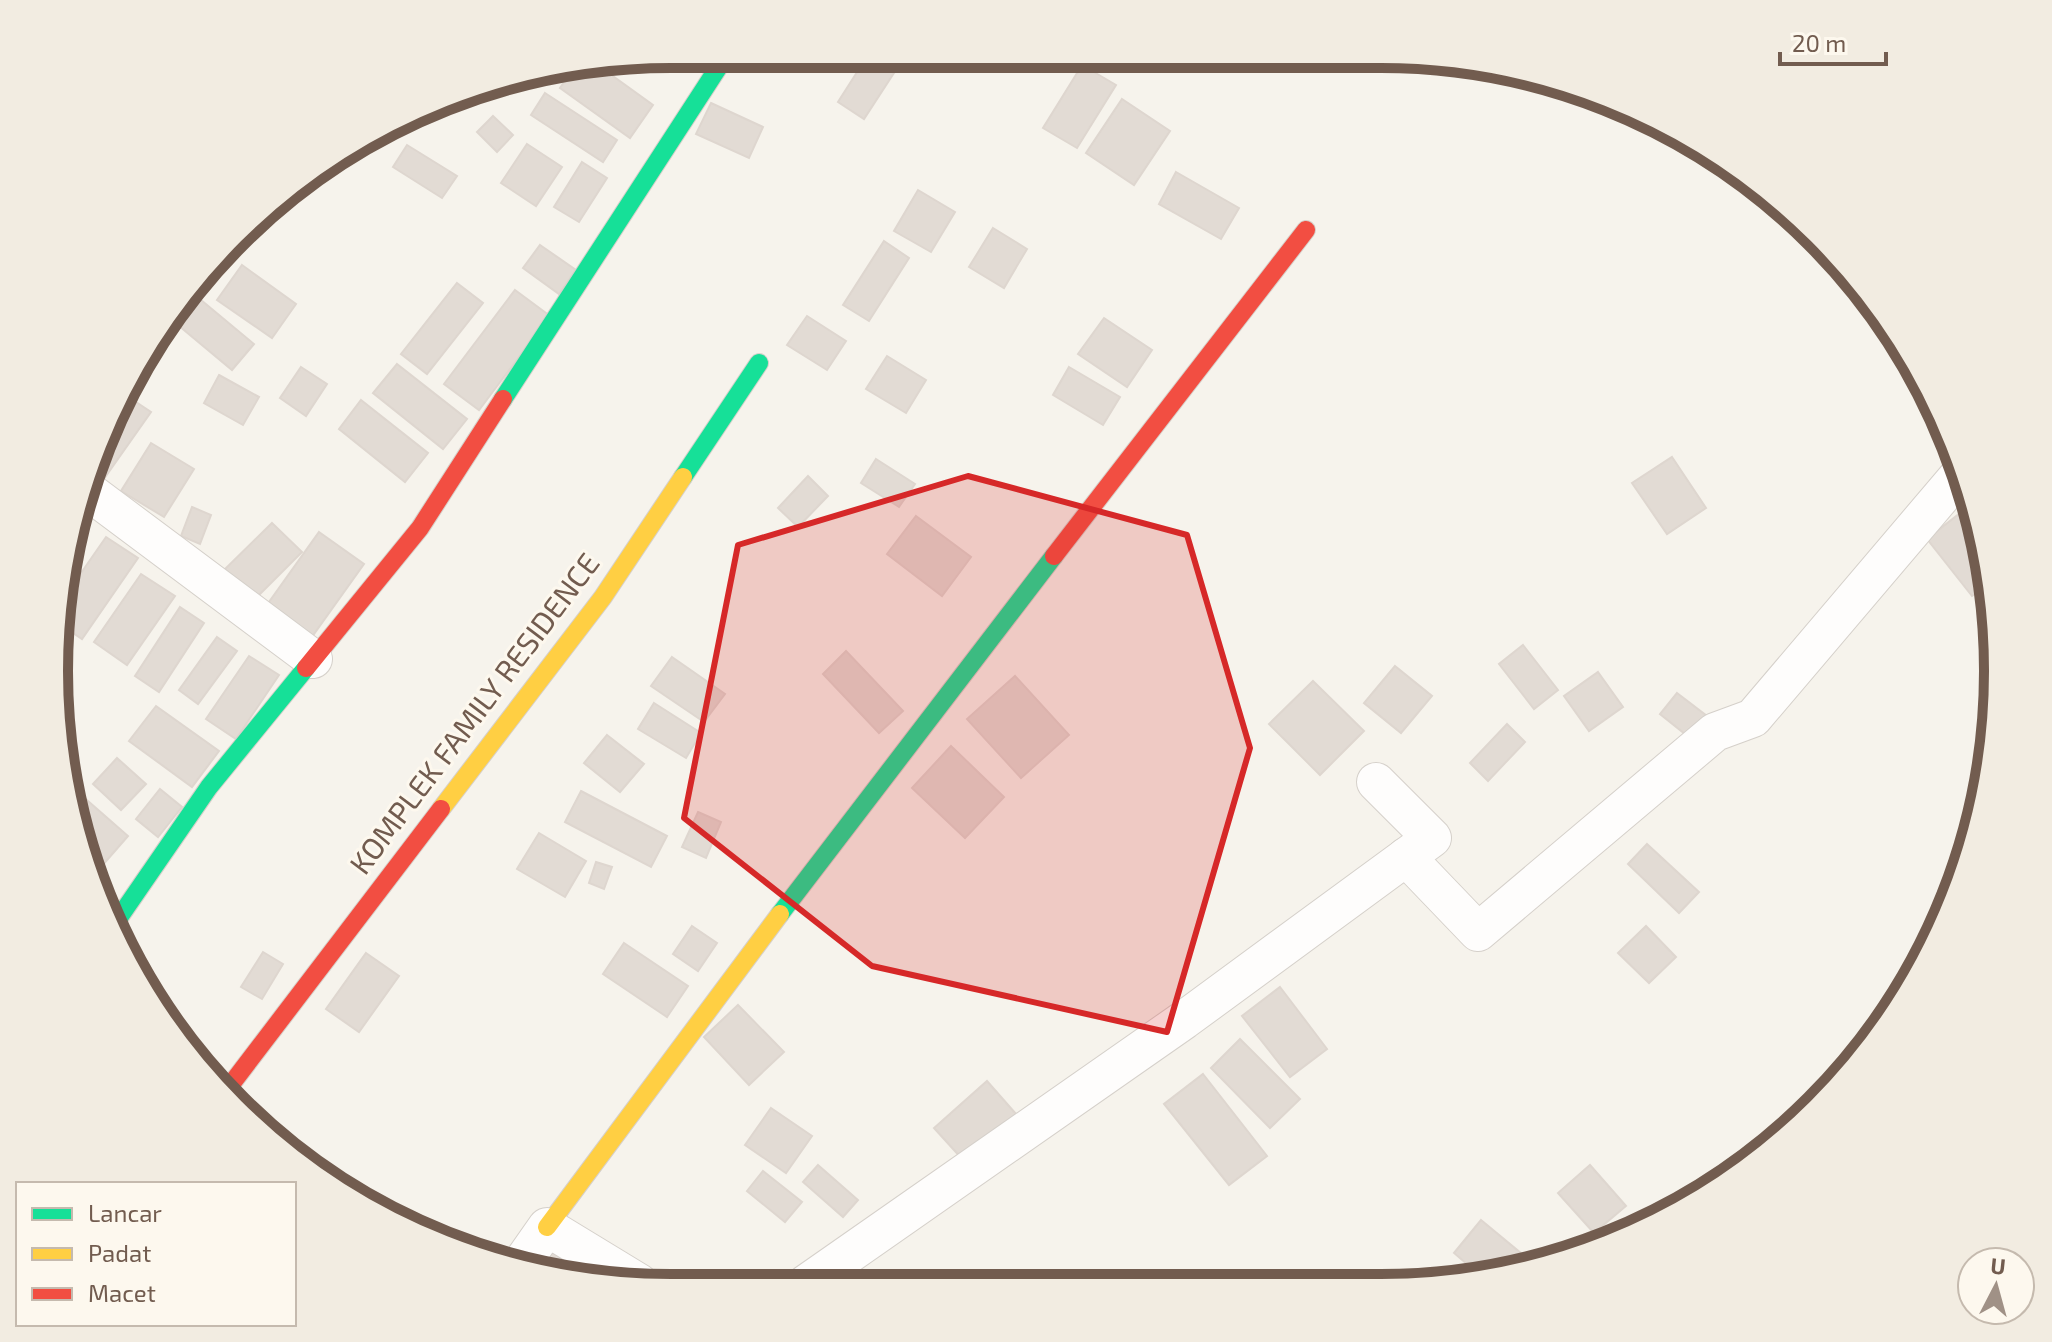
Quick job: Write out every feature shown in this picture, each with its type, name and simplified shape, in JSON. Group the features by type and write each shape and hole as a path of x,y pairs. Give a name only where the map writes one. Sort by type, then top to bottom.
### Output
{"street":[{"path":"120,916 209,787 420,528 718,68"},
{"path":"527,1256 854,815 1306,230"},
{"name":"KOMPLEK FAMILY RESIDENCE","path":"232,1083 603,597 759,363"},
{"path":"1406,857 1478,932 1715,732 1753,718 1953,482"},
{"path":"95,496 313,659"},
{"path":"820,1274 1184,1020 1432,838 1376,782"},
{"path":"547,1227 621,1272"}],"highlighted area":[{"path":"968,476 1187,535 1250,748 1167,1032 872,966 684,818 738,545"}],"building":[{"path":"860,68 897,68 864,119 838,102"},
{"path":"1080,68 1087,68 1116,85 1077,148 1043,128"},
{"path":"607,72 653,105 630,138 560,88 567,77"},
{"path":"545,93 617,140 603,162 531,115"},
{"path":"1122,99 1170,131 1134,185 1086,153"},
{"path":"711,103 763,127 749,158 696,134"},
{"path":"493,116 513,135 497,152 477,132"},
{"path":"527,144 562,167 536,206 501,183"},
{"path":"407,145 457,176 442,198 393,167"},
{"path":"582,162 607,178 579,222 554,207"},
{"path":"1176,172 1239,208 1221,239 1159,204"},
{"path":"918,190 955,212 931,252 894,231"},
{"path":"993,228 1027,249 1004,288 969,267"},
{"path":"884,241 909,258 869,321 843,305"},
{"path":"540,245 576,270 559,294 523,268"},
{"path":"242,265 296,304 272,338 217,300"},
{"path":"457,283 483,303 427,374 401,354"},
{"path":"515,290 550,316 479,410 444,384"},
{"path":"198,298 254,344 232,370 178,325"},
{"path":"807,316 846,341 827,370 787,345"},
{"path":"1104,318 1152,350 1127,387 1078,354"},
{"path":"887,356 926,380 906,413 866,389"},
{"path":"397,364 467,419 443,449 373,393"},
{"path":"301,367 327,384 306,416 280,398"},
{"path":"1069,367 1120,397 1103,425 1053,395"},
{"path":"219,375 259,397 243,425 204,403"},
{"path":"132,400 151,412 101,483 100,477"},
{"path":"361,400 428,453 405,482 339,429"},
{"path":"151,443 194,469 164,517 121,491"},
{"path":"1672,457 1706,508 1667,534 1632,483"},
{"path":"876,459 915,484 899,507 861,483"},
{"path":"808,476 828,496 798,527 778,508"},
{"path":"192,507 211,515 200,544 181,536"},
{"path":"1962,512 1979,591 1972,596 1927,539"},
{"path":"916,516 971,557 942,596 887,554"},
{"path":"272,523 302,552 252,602 221,573"},
{"path":"319,532 364,564 309,641 264,609"},
{"path":"106,537 138,558 82,639 69,630 75,582"},
{"path":"141,574 175,596 127,665 94,642"},
{"path":"180,607 204,623 159,692 135,676"},
{"path":"217,637 237,651 198,704 179,690"},
{"path":"1523,645 1558,690 1534,709 1499,664"},
{"path":"846,651 903,711 879,733 823,674"},
{"path":"249,656 279,675 236,739 206,719"},
{"path":"672,657 725,694 704,722 651,686"},
{"path":"1395,666 1432,696 1401,733 1364,703"},
{"path":"1598,672 1623,707 1589,731 1564,696"},
{"path":"1015,676 1069,735 1021,778 967,719"},
{"path":"1313,681 1364,731 1320,775 1269,724"},
{"path":"1677,693 1707,716 1690,738 1660,714"},
{"path":"654,703 701,733 686,758 638,729"},
{"path":"156,706 219,751 192,787 129,741"},
{"path":"1507,724 1525,742 1488,781 1470,763"},
{"path":"607,735 644,764 620,792 584,763"},
{"path":"951,746 1004,797 965,838 912,788"},
{"path":"117,758 146,784 121,810 93,784"},
{"path":"160,789 182,807 158,837 136,819"},
{"path":"581,791 667,836 651,867 565,822"},
{"path":"81,795 128,836 101,867"},
{"path":"698,812 721,822 706,858 682,847"},
{"path":"539,833 586,861 565,897 517,869"},
{"path":"1647,844 1699,892 1679,913 1628,864"},
{"path":"596,862 612,867 604,889 589,883"},
{"path":"692,926 717,943 698,971 673,954"},
{"path":"1646,926 1676,957 1649,983 1618,953"},
{"path":"624,943 688,986 667,1017 603,974"},
{"path":"263,952 283,964 262,999 241,987"},
{"path":"366,953 399,976 359,1032 326,1009"},
{"path":"1280,987 1327,1049 1290,1077 1242,1016"},
{"path":"738,1005 784,1052 749,1085 704,1037"},
{"path":"1240,1039 1300,1099 1270,1128 1211,1068"},
{"path":"1203,1074 1267,1156 1229,1185 1164,1104"},
{"path":"987,1081 1016,1114 964,1161 934,1128"},
{"path":"771,1108 812,1136 786,1173 745,1145"},
{"path":"818,1165 858,1200 843,1217 803,1182"},
{"path":"1590,1165 1626,1206 1594,1233 1558,1193"},
{"path":"763,1171 802,1202 785,1222 747,1191"},
{"path":"1481,1220 1522,1254 1520,1257 1470,1267 1454,1253"},
{"path":"560,1241 591,1268 590,1269 543,1260"}],"traffic: fast":[{"path":"503,399 718,68"},
{"path":"683,477 759,363"},
{"path":"780,914 1054,556"},
{"path":"120,916 209,787 306,668"}],"traffic: slow":[{"path":"441,809 603,597 683,477"},
{"path":"547,1227 780,914"}],"traffic: jam":[{"path":"1054,556 1306,230"},
{"path":"306,668 420,528 503,399"},
{"path":"232,1083 441,809"}]}
